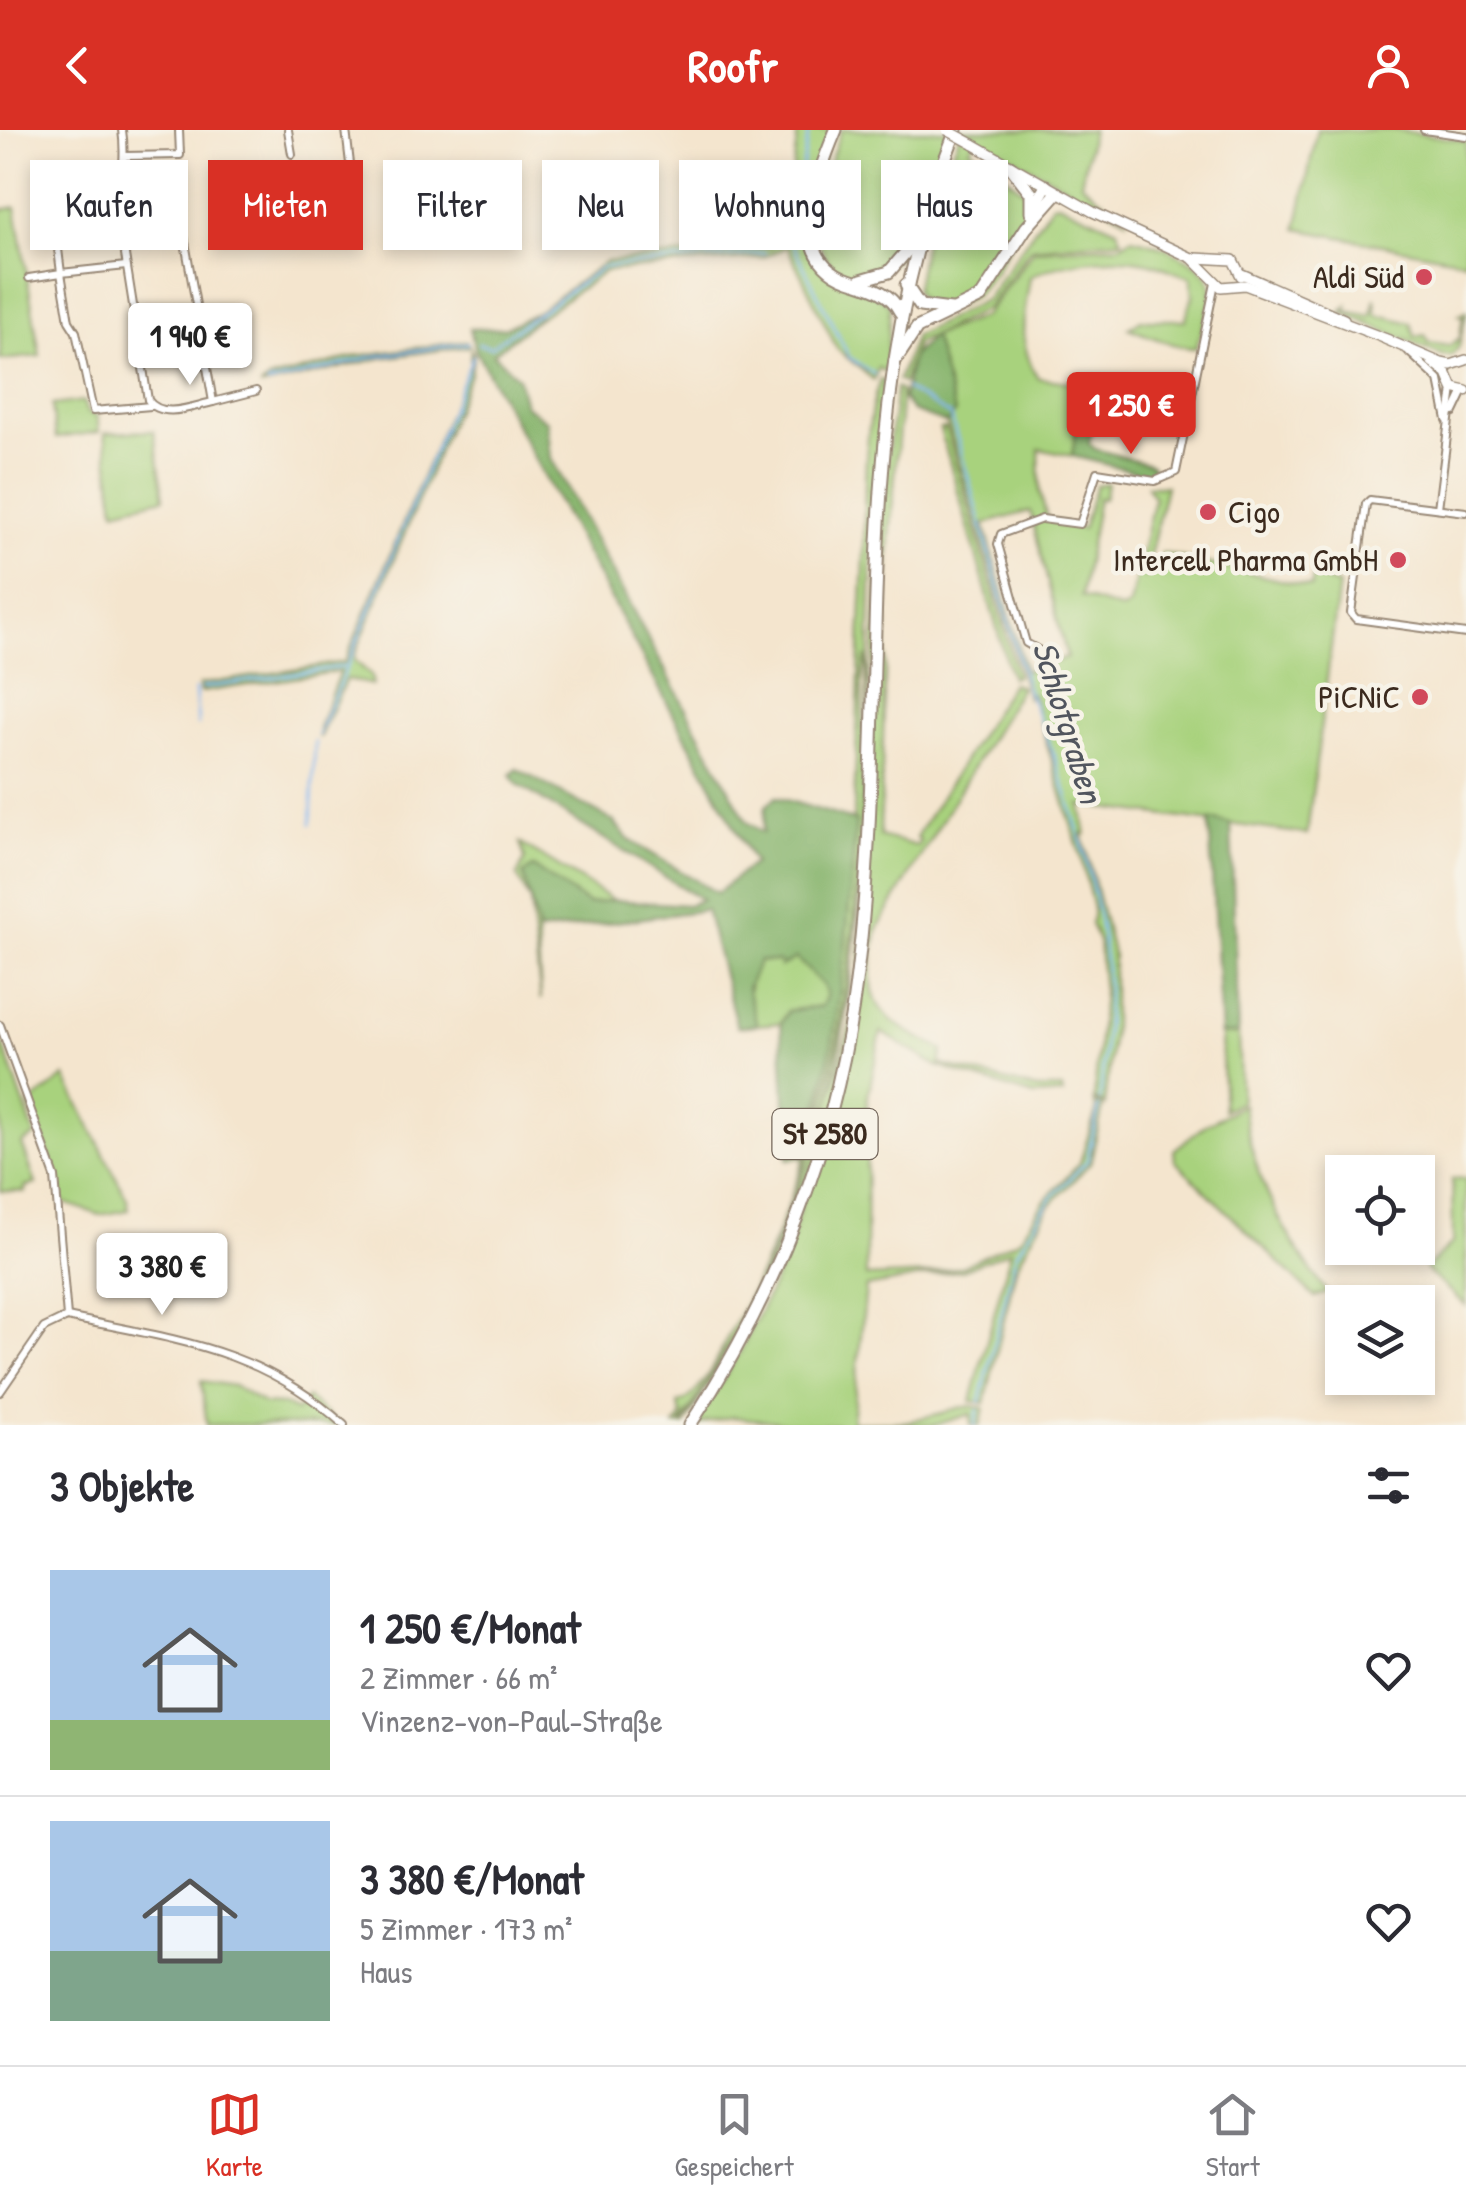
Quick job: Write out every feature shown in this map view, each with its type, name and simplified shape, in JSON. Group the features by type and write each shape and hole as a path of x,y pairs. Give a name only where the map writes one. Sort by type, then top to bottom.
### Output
{"highway":[{"name":"St 2580","path":"946,160 956,130"},
{"path":"835,132 814,206 810,238 822,265 889,295 900,312"},
{"path":"1010,166 1031,193 1031,212"},
{"name":"St 2580","path":"1026,228 1031,212 1051,189"},
{"name":"St 2580","path":"891,370 917,328 959,310 986,291 1051,189"},
{"name":"St 2580","path":"851,281 889,272 906,250"},
{"name":"St 2580","path":"690,1425 743,1336 781,1258 823,1141 846,1044 865,900 875,538 891,370 916,250"},
{"path":"906,286 920,306 959,310"}],"street":[{"path":"122,130 124,160"},
{"path":"125,156 180,155 179,130"},
{"path":"288,130 292,154"},
{"path":"346,130 350,160"},
{"path":"947,130 1093,212 1192,258 1234,260 1235,282 1212,311"},
{"path":"1424,130 1466,136"},
{"path":"58,250 88,406 99,414 151,406 167,411 256,391"},
{"path":"124,250 151,406"},
{"path":"186,250 213,402"},
{"path":"1192,258 1213,279 1235,282 1388,340 1449,370 1453,388 1451,418 1438,508"},
{"path":"1040,650 1026,642 998,544 1001,534 1042,520 1080,524 1096,472 1155,481 1176,472 1212,311 1217,261"},
{"path":"30,278 126,266"},
{"path":"1404,348 1442,386 1448,432"},
{"path":"1449,370 1465,357"},
{"path":"1451,418 1465,391 1453,388"},
{"path":"1466,512 1370,500 1366,504 1351,612 1356,619 1466,634"},
{"path":"0,1025 55,1177 67,1317"},
{"path":"0,1392 44,1328 67,1317 223,1350 256,1363 344,1425"}],"green space":[{"path":"798,130 831,130 824,160 794,160"},
{"path":"841,130 951,130 939,160 881,160 881,250 903,250 871,275 842,273 822,250 861,250 861,160 831,160"},
{"path":"961,130 1092,130 1081,183 1128,220 976,138 970,149 984,160 950,160"},
{"path":"1317,130 1397,130 1466,141 1466,261 1297,229"},
{"path":"1008,178 1026,192 1027,214 1008,248"},
{"path":"1058,203 1117,229 1122,240 1031,248 987,308 916,344 903,383 898,380 915,336 986,299 1052,204"},
{"path":"16,207 40,356 0,360 0,210"},
{"path":"1131,238 1190,260 1207,277 1211,293 1196,348 1189,348 1129,328 1141,320 1185,320 1193,296 1191,277 1152,263 1118,259 1071,263 1030,277 1024,340 1031,365 1038,378 1083,384 1072,456 1039,449 1040,492 1047,519 1082,529 1096,485 1107,483 1104,499 1098,498 1081,597 1123,610 1130,605 1154,498 1147,486 1166,486 1145,577 1159,565 1162,553 1311,587 1313,577 1339,585 1307,834 1081,805 1086,834 1082,834 1113,956 1113,1031 1105,1105 1094,1099 1103,993 1099,943 1091,924 1093,908 1081,857 1032,694 1028,698 948,424 954,412 933,336 984,316 1034,250 1121,245","holes":["1030,511 1067,658 1025,671 984,524"]},
{"path":"779,250 764,257 605,271 540,317 536,313 605,262"},
{"path":"789,250 809,250 829,275 890,305 886,373 878,368 874,380 837,349"},
{"path":"923,250 1007,250 975,296 956,306 923,303 915,291"},
{"path":"1375,298 1376,314 1411,323 1415,337 1425,335 1429,343 1449,346 1460,338 1463,316 1458,315 1466,311 1459,347 1451,356 1441,355 1341,312 1347,306 1346,311 1371,316"},
{"path":"536,313 540,317 493,354 518,377 525,405 547,421 551,458 747,822 763,832 766,806 776,797 856,821 834,1032 803,1157 788,1159 781,1023 788,1011 822,1006 827,995 823,985 796,958 780,967 780,962 759,961 747,988 757,1025 737,1027 706,910 539,932 523,874 533,867 588,904 613,900 687,905 702,900 517,784 511,775 517,769 613,821 628,839 717,893 754,863 476,351 470,329 505,328"},
{"path":"933,336 955,412 948,424 912,411 903,399 912,356"},
{"path":"466,341 469,346 380,358 260,387 269,380 358,356"},
{"path":"471,350 474,355 470,374 355,654 354,660 371,675 373,685 346,679 319,738 319,727 340,671 200,692 199,685 345,662 470,364"},
{"path":"1083,376 1149,377 1152,388 1097,398 1089,443 1095,449 1150,464 1154,470 1150,475 1072,456"},
{"path":"880,379 884,381 876,474 863,846 856,939 843,1031 824,1122 783,1240 747,1316 685,1425 683,1425 727,1351 764,1275 795,1199 819,1122 838,1043 851,962 860,879 866,656 857,883 850,956 824,1097 780,1233 751,1299 718,1363 680,1425 675,1425 682,1416 678,1404 696,1391 711,1370 776,1237 807,1147 829,1055 843,963 851,869 866,453"},
{"path":"896,388 901,391 901,403 889,548 880,836 917,846 920,841 916,837 1012,683 1021,687 878,928 873,992 879,1006 902,1028 943,1050 940,1064 1036,1089 1062,1089 1063,1094 1034,1096 937,1066 881,1032 867,1101 866,1277 928,1274 961,1267 1020,1239 1045,1200 1080,1163 1097,1109 1094,1102 1103,1106 1090,1163 1049,1206 1016,1267 985,1403 971,1401 1011,1250 962,1270 866,1287 852,1422 905,1422 970,1406 984,1408 980,1425 971,1425 971,1414 935,1425 806,1425 732,1417 695,1425 740,1352 787,1255 859,995 880,524"},
{"path":"83,401 87,412 97,416 99,432 56,438 52,405"},
{"path":"946,428 1017,675 1011,678 940,429"},
{"path":"154,431 164,498 115,510 105,433"},
{"path":"1209,821 1231,824 1238,1034 1221,1034"},
{"path":"520,843 613,900 588,904 533,867 524,874 536,908 541,1000 530,901 517,876 525,859"},
{"path":"796,957 823,985 827,995 822,1006 788,1011 781,1023 757,1025 749,992 755,969 760,961"},
{"path":"1221,1034 1238,1034 1241,1102 1224,1110"},
{"path":"0,1035 35,1136 22,1144 36,1184 25,1187 25,1192 1,1191"},
{"path":"65,1077 129,1210 100,1215 62,1202 59,1181 29,1104"},
{"path":"1243,1105 1254,1157 1272,1205 1325,1294 1314,1297 1175,1161 1174,1150 1204,1126"},
{"path":"1466,1178 1466,1306 1425,1269 1435,1265 1435,1259 1453,1242 1452,1179"},
{"path":"201,1381 234,1386 264,1404 284,1405 297,1411 307,1398 339,1425 207,1425"}],"waterway":[{"path":"809,130 790,239 849,357 874,374"},
{"path":"479,344 491,347 603,267 765,253"},
{"path":"268,384 371,357 468,343"},
{"path":"202,688 347,666 473,356"},
{"name":"Schlotgraben","path":"906,389 951,416 1028,692 1080,836 1098,915 1107,986 1100,1100"},
{"path":"318,735 346,668"},
{"path":"195,689 198,725"},
{"path":"311,824 315,742"},
{"name":"Schlotgraben","path":"980,1402 1016,1254 1051,1198 1087,1161 1099,1107"},
{"name":"Schlotgraben","path":"975,1425 978,1410"}],"place":[{"name":"Aldi Süd","path":"1424,277"},
{"name":"Cigo","path":"1208,512"},
{"name":"Intercell Pharma GmbH","path":"1398,560"},
{"name":"PiCNiC","path":"1420,697"}]}
